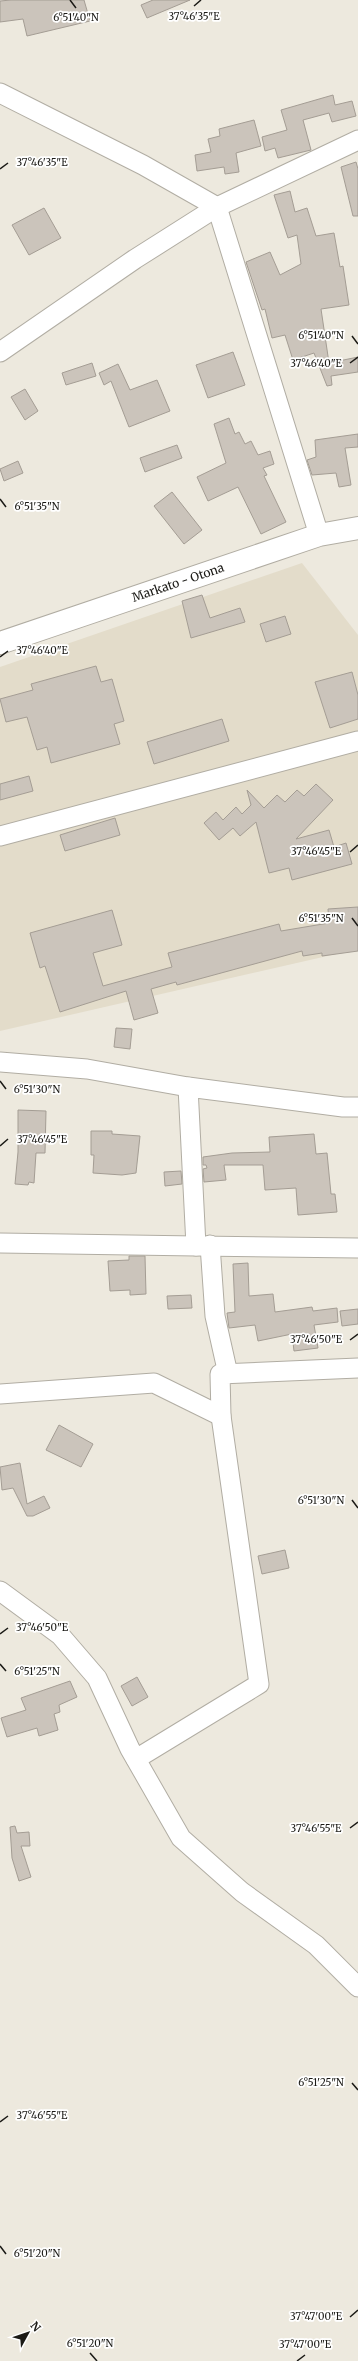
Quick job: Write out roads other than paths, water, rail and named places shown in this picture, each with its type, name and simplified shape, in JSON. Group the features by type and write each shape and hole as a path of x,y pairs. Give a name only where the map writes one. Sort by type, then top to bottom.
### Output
{"main road":[{"name":"Markato - Otona","path":"0,643 320,535 358,528"}],"street":[{"path":"0,93 143,165 217,207 320,535"},
{"path":"0,352 135,259 217,207 358,140"},
{"path":"0,836 358,741"},
{"path":"0,1062 87,1069 188,1087 343,1107 358,1106"},
{"path":"188,1087 203,1245 215,1316 228,1374"},
{"path":"0,1243 358,1248"},
{"path":"136,1759 259,1684 221,1416 220,1374 358,1368"},
{"path":"0,1394 154,1383 221,1416"},
{"path":"0,1591 60,1635 78,1654 100,1685 136,1759 181,1838 242,1892 316,1945 358,1987"}]}
